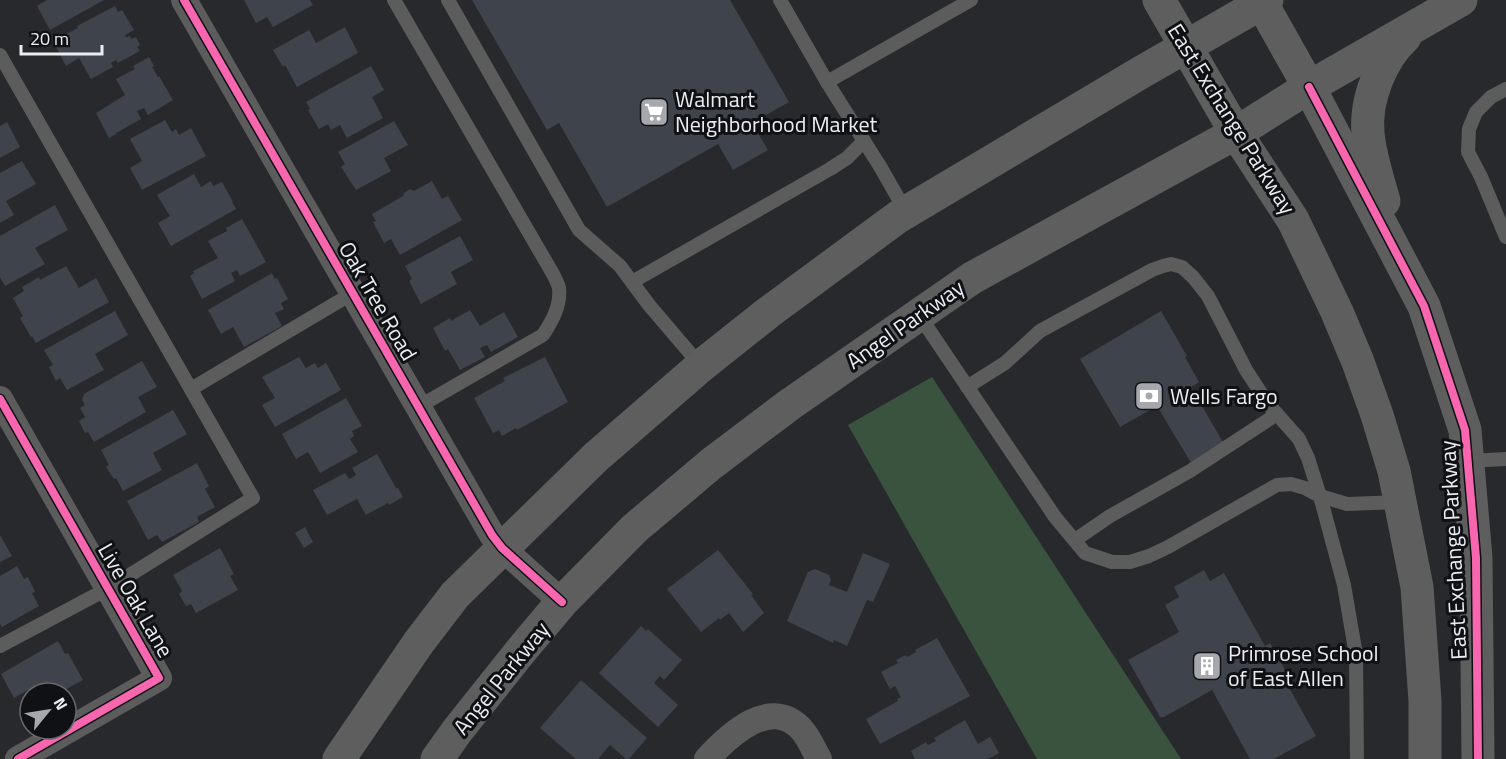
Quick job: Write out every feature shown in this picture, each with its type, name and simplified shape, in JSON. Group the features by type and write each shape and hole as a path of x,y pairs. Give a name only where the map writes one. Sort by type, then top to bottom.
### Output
{"main road":[{"name":"East Exchange Parkway","path":"1159,0 1236,133 1293,220 1337,312 1377,415 1394,471 1417,586 1425,701 1425,759"},
{"name":"Angel Parkway","path":"437,759 562,602 633,529 711,464 789,405 972,278 1236,133 1309,87 1461,0"},
{"name":"East Exchange Parkway","path":"1263,1 1424,306 1465,430 1476,558 1478,759"},
{"path":"339,759 419,642 455,595 596,457 701,366 769,312 906,212 1263,1"},
{"path":"1420,24 1397,45 1380,71 1370,100 1367,132 1373,163 1391,222 1424,306"}],"street":[{"name":"Oak Tree Road","path":"184,0 492,535 502,548 562,602"},
{"name":"Live Oak Lane","path":"0,399 159,678 18,759"},
{"path":"707,759 747,724 758,718 770,716 781,717 802,730 819,759"}],"lane":[{"path":"394,0 559,287 558,305 552,322 543,335 418,407"},
{"path":"448,0 579,230 620,266 649,305 701,366"},
{"path":"780,0 906,212"},
{"path":"827,82 971,0"},
{"path":"0,55 253,498 108,588 0,646"},
{"path":"1506,89 1491,97 1476,112 1469,129 1468,152 1506,237"},
{"path":"632,282 830,169 847,158 864,141"},
{"path":"967,387 1005,363 1040,331 1152,270 1171,264 1182,267 1193,277 1208,296 1246,370 1268,404 1299,439 1308,458 1344,585 1356,655 1357,759"},
{"path":"191,389 353,293"},
{"path":"919,315 1055,517 1085,553 1112,562 1130,562 1149,556 1277,485 1291,484 1347,504 1400,502"},
{"path":"1075,540 1110,516 1190,471 1277,414"},
{"path":"1468,461 1506,459"}],"green space":[{"path":"932,377 1181,759 1037,759 848,425"}],"building":[{"path":"47,0 104,0 50,30 37,6"},
{"path":"244,0 310,0 313,5 273,27 267,17 256,23"},
{"name":"Walmart Neighborhood Market","path":"472,0 730,0 789,102 752,123 768,150 733,170 718,144 607,207 559,123 547,130"},
{"path":"115,6 118,12 122,10 134,30 125,35 126,37 130,36 131,39 136,37 140,51 118,63 116,60 111,63 113,67 91,79 79,58 66,66 53,41"},
{"path":"345,27 358,53 297,87 285,65 283,67 273,50 309,30 316,43"},
{"path":"149,57 154,66 152,67 173,100 148,115 144,108 137,111 141,119 109,138 96,113 125,95 116,79 135,69 133,66"},
{"path":"371,66 384,90 372,97 383,118 347,138 340,125 331,130 328,124 319,129 306,102"},
{"path":"165,120 172,132 176,129 179,135 191,128 206,156 142,190 130,168 142,161 130,139"},
{"path":"394,121 408,145 384,158 391,171 356,190 341,167 345,164 338,152"},
{"path":"7,122 20,147 0,158 0,126"},
{"path":"22,161 36,184 6,201 14,215 0,223 0,173"},
{"path":"194,174 201,187 211,181 213,186 222,182 236,209 171,246 158,223 170,216 157,195"},
{"path":"432,181 442,199 448,196 462,220 400,255 391,239 384,243 373,222 376,221 372,214 403,196 410,189 414,191"},
{"path":"55,205 68,230 35,248 45,264 5,286 0,277 0,236"},
{"path":"242,219 266,262 240,276 237,270 231,273 235,281 202,299 190,276 194,273 193,271 218,258 208,241 227,231 226,228"},
{"path":"460,236 473,260 451,272 457,284 421,304 409,281 412,279 405,266"},
{"path":"66,266 79,288 96,278 109,302 36,343 20,318 23,316 13,298 24,291 22,287"},
{"path":"272,273 288,299 281,303 284,309 275,313 282,326 244,347 233,327 221,334 208,310"},
{"path":"470,310 480,326 504,312 518,337 491,352 487,345 480,348 485,357 460,370 448,349 445,351 433,328"},
{"path":"115,311 128,335 95,354 104,370 67,390 60,378 56,381 49,367 53,365 44,350"},
{"name":"Wells Fargo","path":"1161,311 1199,382 1191,387 1224,444 1191,463 1157,406 1120,427 1080,359"},
{"path":"299,357 306,368 315,363 318,368 326,363 341,390 275,427 262,405 275,398 262,377"},
{"path":"545,357 568,402 517,430 516,428 502,436 499,430 493,433 474,398 505,381 503,378"},
{"path":"142,361 157,387 138,397 146,412 94,442 88,432 85,433 79,421 85,417 80,408 85,405 82,400 84,394"},
{"path":"346,398 362,426 352,431 354,436 350,439 358,452 320,473 308,452 296,459 282,434"},
{"path":"173,410 187,434 153,453 162,470 123,491 116,478 114,479 106,467 109,465 101,450"},
{"path":"377,454 403,497 366,515 357,499 327,515 313,490 345,473 349,479 356,475 352,468"},
{"path":"197,463 209,486 205,489 215,507 197,517 199,522 162,542 157,535 148,540 127,501"},
{"path":"305,527 313,542 304,548 295,533"},
{"path":"0,535 12,556 0,562"},
{"path":"220,548 234,574 230,576 238,590 196,613 191,604 186,606 179,594 182,591 173,575"},
{"path":"718,550 753,594 751,595 764,613 743,632 729,613 701,632 667,589"},
{"path":"863,553 890,564 873,602 867,600 847,646 834,640 833,643 787,621 808,572 815,569 829,575 831,580 829,585 847,592"},
{"path":"17,566 24,579 28,577 35,592 32,593 39,606 2,627 0,624 0,576"},
{"name":"Primrose School of East Allen","path":"1204,570 1210,581 1224,573 1265,646 1270,643 1287,673 1282,675 1316,736 1274,759 1250,759 1212,690 1164,717 1160,717 1128,660 1179,632 1165,605 1179,597 1174,587"},
{"path":"641,626 646,631 648,629 682,660 664,680 660,676 654,683 678,705 658,727 599,673"},
{"path":"937,638 970,696 880,744 866,719 901,697 895,686 890,689 881,672 898,663 896,660 906,655 907,657"},
{"path":"58,641 65,654 68,653 83,680 78,683 18,681 18,696 14,698 1,674"},
{"path":"581,680 647,738 629,759 610,745 598,759 576,759 540,728"},
{"path":"965,720 978,744 990,737 999,753 988,759 915,759 911,751 926,742 928,745 936,741 934,738"}],"cycle path":[{"path":"184,0 492,535 502,548 562,602"},
{"path":"1309,87 1424,306 1465,430 1476,558 1478,759"},
{"path":"0,399 159,678 18,759"}],"place":[{"name":"Walmart Neighborhood Market","path":"654,112"},
{"name":"Wells Fargo","path":"1149,396"},
{"name":"Primrose School of East Allen","path":"1207,666"}]}
